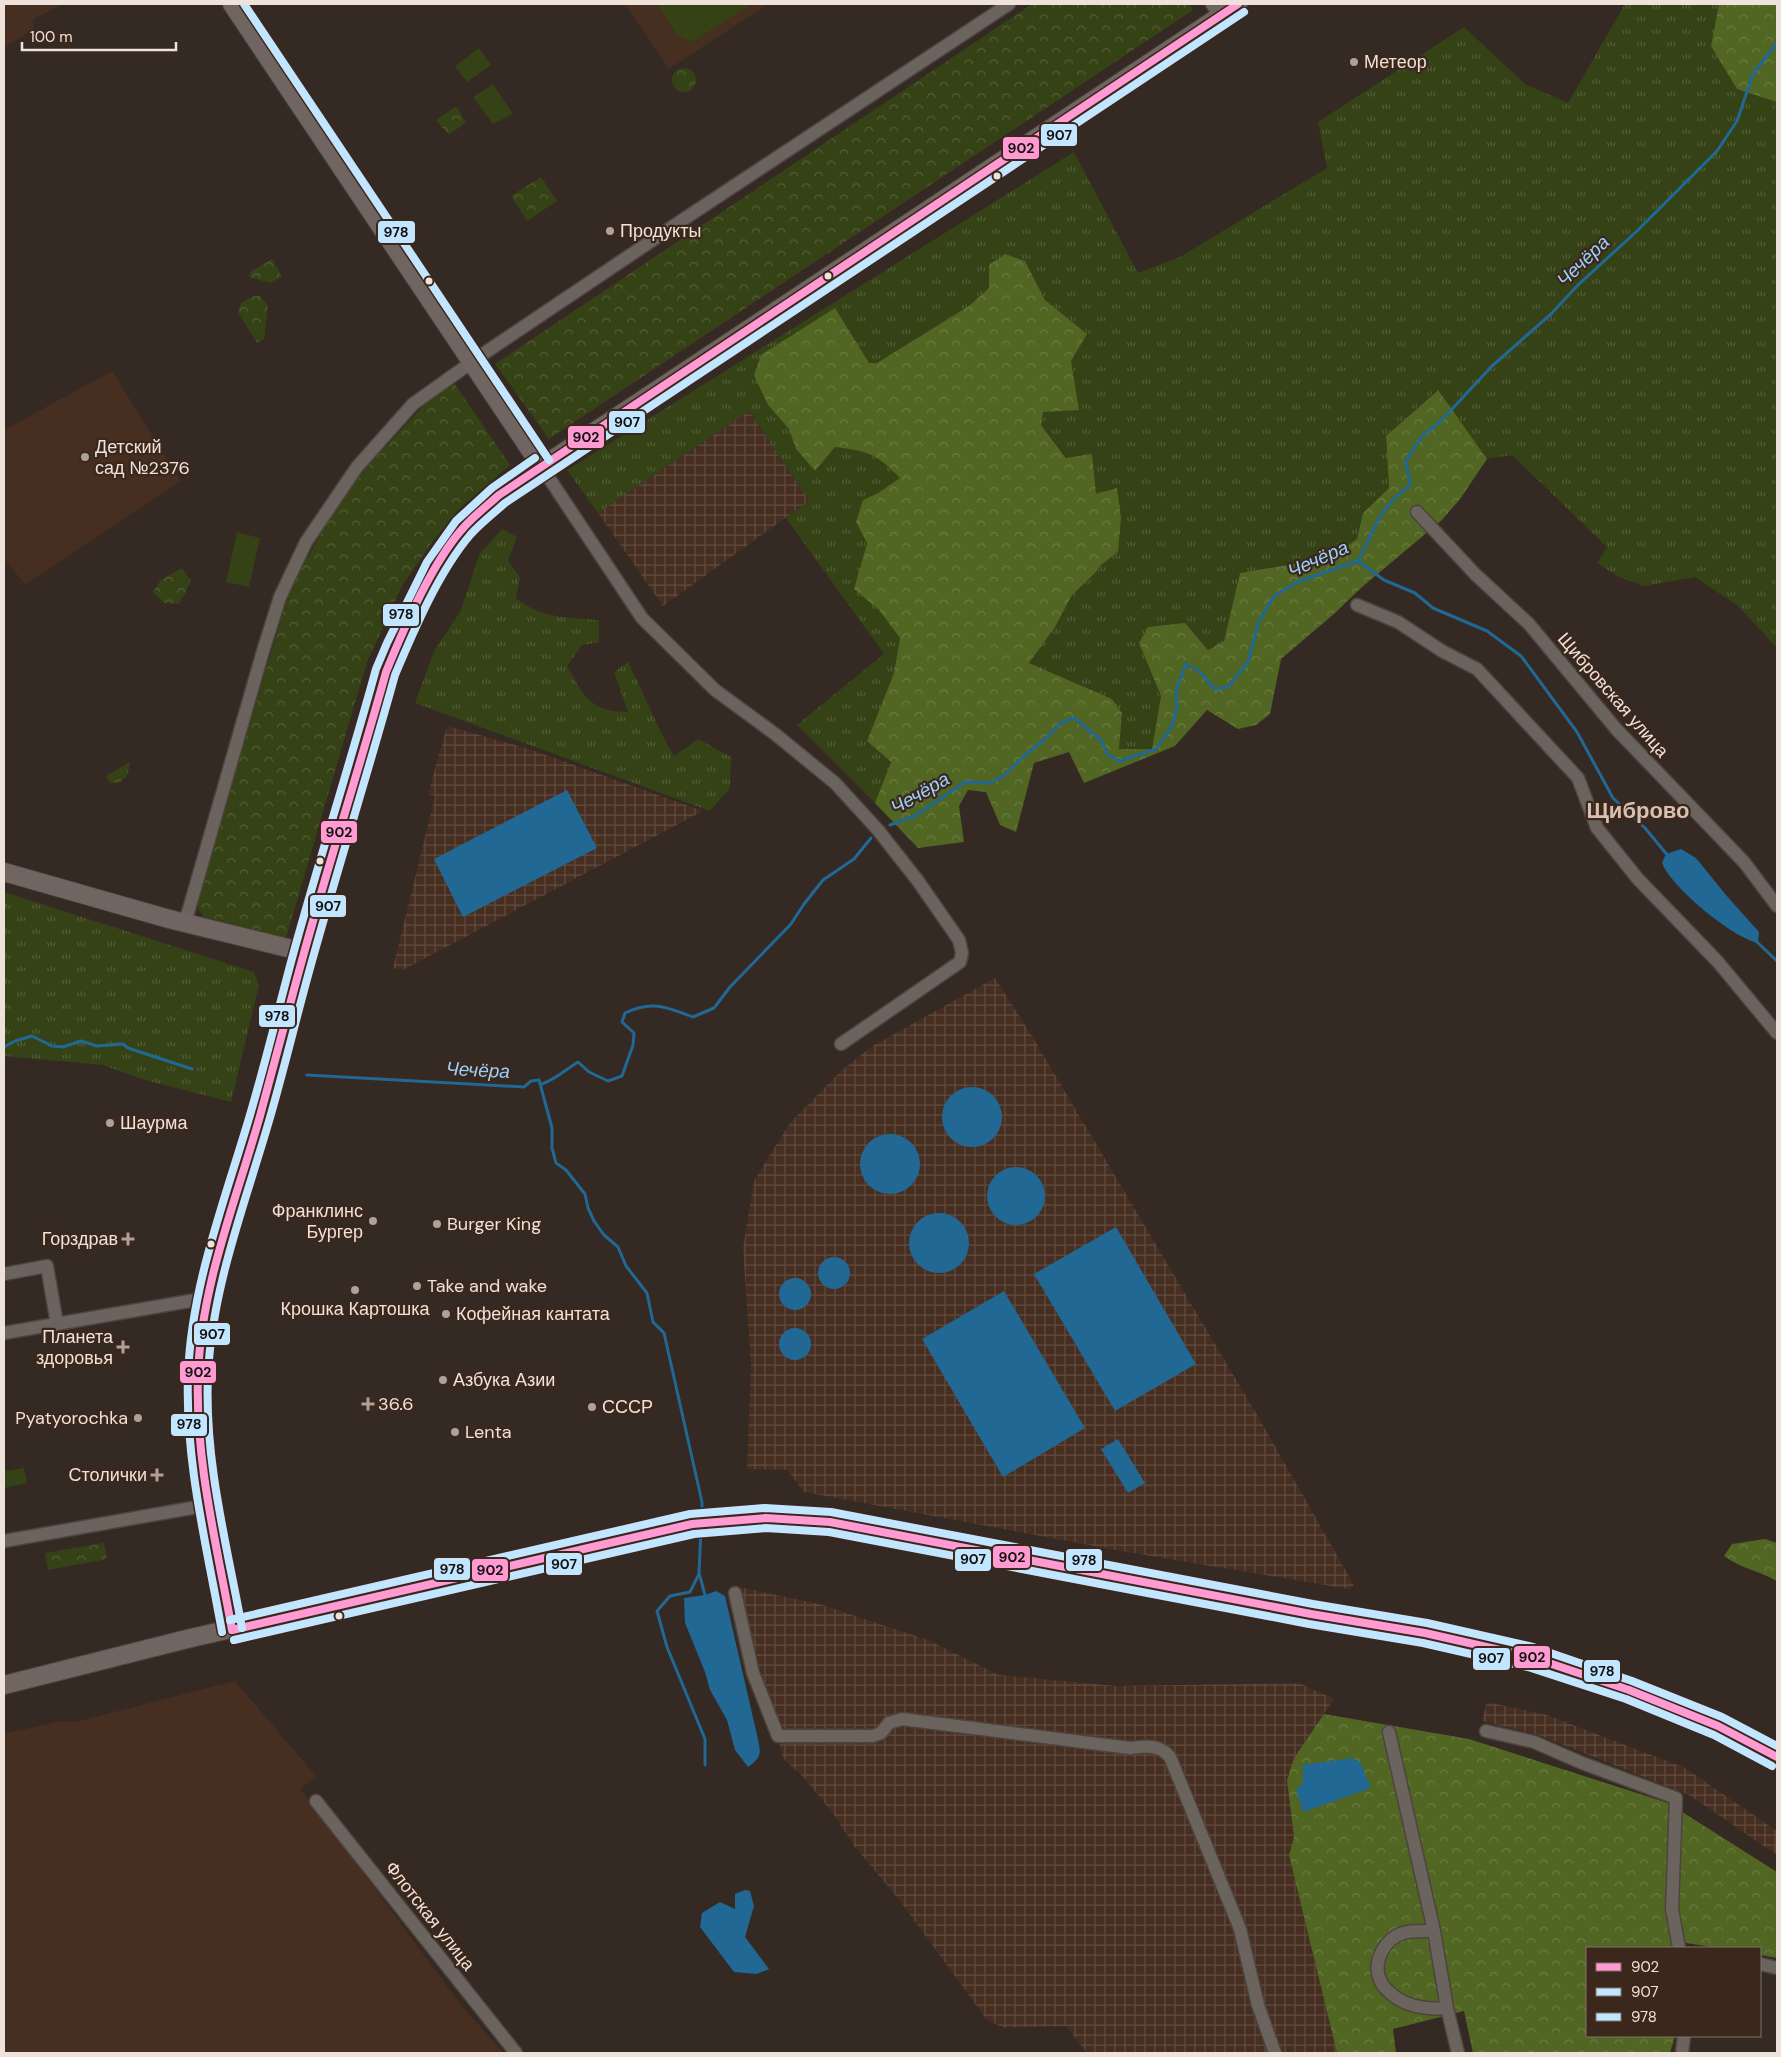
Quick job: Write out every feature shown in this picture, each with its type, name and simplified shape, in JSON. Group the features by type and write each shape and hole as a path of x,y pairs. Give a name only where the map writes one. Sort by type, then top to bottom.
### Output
{"main road":[{"path":"232,4 541,466"},
{"path":"232,1630 203,1470 198,1415 200,1346 207,1298 260,1116 304,952 386,672 419,597 436,566 471,519 499,495 1216,10 1238,4"},
{"path":"4,872 185,923 304,952"},
{"path":"4,1685 232,1630 692,1524 776,1518 815,1521 883,1531 1311,1614 1425,1633 1531,1656 1629,1690 1718,1726 1777,1757"}],"street":[{"path":"185,923 280,597 306,542 357,467 414,404 680,221 1009,4"},
{"path":"541,466 642,618 715,690 776,734 835,783 878,830 918,881 959,940 962,953 960,962 841,1044"},
{"name":"Щибровская улица","path":"1417,512 1475,574 1529,624 1618,730 1744,862 1777,906"},
{"path":"1357,604 1398,622 1477,670 1578,778 1597,828 1638,879 1718,962 1777,1033"},
{"path":"4,1274 47,1266 57,1324"},
{"path":"4,1333 207,1298"},
{"path":"4,1541 209,1505"},
{"path":"735,1593 753,1673 778,1736 873,1736 881,1733 889,1723 902,1719 1130,1748 1151,1746 1164,1750 1170,1757 1240,1929 1258,2006 1276,2053"},
{"path":"1486,1731 1534,1742 1582,1763 1676,1798 1672,1909 1679,1947"},
{"path":"1389,1732 1434,1931 1447,2008 1458,2053"},
{"name":"Флотская улица","path":"316,1801 516,2053"},
{"path":"1434,1931 1401,1933 1386,1944 1380,1953 1378,1970 1380,1980 1388,1992 1408,2004 1428,2009 1447,2008"},
{"path":"1761,1964 1777,1968"},
{"path":"1682,2053 1684,2037"}],"shaded area":[{"path":"4,4 57,4 59,6 33,19 33,30 4,47"},
{"path":"625,4 768,4 669,69"},
{"name":"Детский сад №2376","path":"112,371 181,481 25,585 4,558 4,430"},
{"path":"749,411 809,501 663,606 598,513"},
{"path":"447,726 526,748 703,811 403,970 393,968 435,796 428,794"},
{"path":"995,978 1032,1036 1256,1413 1354,1585 1349,1589 1127,1552 804,1492 787,1470 747,1469 751,1366 743,1248 754,1181 790,1123 840,1072 869,1048"},
{"path":"739,1587 819,1604 928,1640 999,1675 1116,1686 1299,1683 1334,1699 1294,1758 1287,1780 1294,1837 1289,1855 1337,2053 1087,2053 1066,2026 1004,2028 987,2020 900,1901 854,1846 834,1815 806,1780 783,1758"},
{"path":"235,1681 316,1776 301,1789 462,2006 504,2053 4,2053 4,1734 60,1721 75,1722"},
{"path":"1487,1702 1547,1715 1685,1768 1777,1831 1777,1855 1689,1795 1538,1735 1482,1721"}],"green space":[{"path":"658,4 751,4 693,42 678,36"},
{"path":"1032,4 1189,4 1193,10 549,439 495,364"},
{"path":"1625,4 1777,4 1777,648 1738,606 1695,577 1644,586 1619,577 1597,563 1607,547 1512,455 1487,459 1437,390 1386,436 1389,488 1363,513 1357,539 1329,558 1240,573 1224,641 1208,650 1185,623 1139,643 1161,696 1152,749 1119,749 1122,713 1112,699 1029,663 1055,627 1072,595 1101,565 1118,552 1096,494 1041,425 1042,412 1079,409 1070,361 1087,334 1045,300 1025,261 989,265 989,288 969,306 876,364 870,363 768,405 789,429 796,449 815,471 835,447 856,450 871,455 901,478 863,500 856,522 867,542 854,589 879,610 900,638 894,673 867,741 891,762 875,803 797,725 884,654 786,518 809,501 749,411 598,513 567,470 1074,152 1138,273 1180,257 1327,168 1318,122 1464,27 1525,84 1568,103"},
{"path":"1719,4 1777,4 1777,102 1737,89 1711,46"},
{"path":"479,48 491,65 467,82 455,66"},
{"path":"684,68 692,72 696,80 692,88 684,92 676,88 672,80 676,72"},
{"path":"493,84 513,114 493,124 473,97"},
{"path":"456,106 466,122 449,135 436,120"},
{"path":"541,177 557,201 527,221 511,196"},
{"path":"1005,254 1025,261 1045,300 1087,334 1071,361 1079,410 1043,412 1041,425 1066,458 1092,454 1096,494 1117,488 1121,518 1118,552 1101,565 1072,595 1055,627 1029,663 1112,699 1122,713 1119,749 1152,749 1161,696 1139,643 1148,627 1185,623 1208,650 1224,641 1240,573 1329,558 1357,539 1363,513 1389,488 1386,436 1438,390 1487,459 1460,499 1442,520 1362,587 1281,659 1270,714 1256,725 1238,729 1207,710 1175,746 1084,783 1069,752 1034,763 1016,832 1000,825 986,792 968,790 959,806 964,842 918,848 875,803 891,762 867,741 894,673 900,638 879,610 854,589 867,543 856,522 863,500 878,493 900,478 885,464 871,455 856,450 835,447 815,471 796,449 789,429 768,405 754,375 761,355 835,308 869,363 877,363 969,306 989,288 989,265"},
{"path":"272,259 282,277 270,283 249,277 250,272"},
{"path":"253,296 260,296 268,306 264,339 257,343 238,312 241,303"},
{"path":"454,383 510,465 460,508 433,541 402,586 367,662 286,938 204,917 198,909 197,900 286,603 299,573 320,535 347,493 369,465 424,405"},
{"path":"502,529 517,537 508,561 520,577 516,598 535,610 555,616 599,620 599,642 582,645 567,666 578,686 590,700 605,709 628,712 614,672 628,662 661,733 674,756 698,739 731,757 730,788 710,811 415,703 434,651 460,612 480,553"},
{"path":"237,532 260,538 249,587 226,582"},
{"path":"182,568 191,581 179,604 164,603 153,592 161,580"},
{"path":"130,762 127,776 119,783 110,783 106,776"},
{"path":"4,892 254,972 259,985 231,1102 145,1080 103,1065 4,1056"},
{"path":"24,1468 27,1483 4,1488 4,1471"},
{"path":"1765,1539 1777,1543 1777,1581 1736,1564 1724,1556 1732,1544"},
{"path":"104,1543 107,1559 48,1570 45,1553"},
{"path":"1324,1714 1469,1739 1668,1803 1777,1872 1777,1958 1761,1955 1761,1947 1711,1947 1674,1941 1674,1947 1586,1947 1586,2037 1675,2037 1670,2053 1473,2053 1464,2011 1393,2029 1396,2053 1337,2053 1289,1855 1294,1837 1287,1780 1294,1758"}],"water":[{"path":"567,790 597,848 463,917 434,859"},
{"path":"1681,849 1696,858 1759,932 1758,943 1734,932 1719,922 1677,885 1662,863 1666,854"},
{"path":"972,1087 988,1092 993,1096 997,1101 1002,1117 997,1133 993,1138 988,1142 972,1147 956,1142 951,1138 947,1133 942,1117 947,1101 951,1096 956,1092"},
{"path":"890,1134 907,1139 915,1147 920,1164 915,1181 907,1189 890,1194 873,1189 865,1181 860,1164 865,1147 873,1139"},
{"path":"1016,1167 1027,1169 1040,1180 1045,1196 1043,1207 1032,1220 1016,1225 1005,1223 992,1212 987,1196 989,1185 1000,1172"},
{"path":"939,1213 951,1215 964,1226 969,1243 967,1255 956,1268 939,1273 927,1271 914,1260 909,1243 911,1231 922,1218"},
{"path":"1116,1227 1196,1364 1115,1411 1034,1274"},
{"path":"834,1257 846,1261 850,1273 846,1285 834,1289 822,1285 818,1273 822,1261"},
{"path":"795,1278 801,1279 806,1283 810,1288 810,1300 806,1305 801,1309 795,1310 789,1309 784,1305 780,1300 779,1294 780,1288 784,1283 789,1279"},
{"path":"1004,1291 1085,1428 1003,1477 922,1339"},
{"path":"795,1328 801,1329 806,1333 810,1338 810,1350 806,1355 801,1359 795,1360 789,1359 784,1355 780,1350 779,1344 780,1338 784,1333 789,1329"},
{"path":"1118,1439 1145,1483 1128,1493 1101,1449"},
{"path":"716,1591 725,1596 759,1745 760,1753 757,1760 748,1767 735,1750 727,1720 710,1690 705,1672 685,1623 684,1598 705,1595"},
{"path":"1352,1758 1360,1762 1371,1788 1303,1812 1296,1790 1303,1783 1303,1765"},
{"path":"745,1890 750,1891 754,1906 745,1937 769,1969 757,1974 734,1972 700,1927 702,1913 720,1902 735,1909 735,1894"}],"waterway":[{"name":"Чечёра","path":"890,825 915,816 965,782 989,783 1002,777 1062,722 1074,718 1101,740 1107,754 1119,761 1156,749 1171,728 1177,708 1176,690 1186,664 1198,670 1215,689 1228,687 1248,662 1259,621 1274,596 1297,582 1358,561 1383,512 1410,485 1406,461 1422,436 1439,423 1492,366 1551,314 1578,285 1637,231 1717,151 1737,121 1753,74 1777,43"},
{"path":"1358,561 1384,580 1415,593 1433,608 1487,631 1521,656 1577,732 1613,798 1645,828 1669,857"},
{"name":"Чечёра","path":"542,1084 578,1062 589,1072 608,1081 622,1076 633,1045 634,1033 622,1022 625,1013 643,1007 659,1006 693,1017 714,1008 730,987 791,924 823,880 854,859 871,838"},
{"path":"1756,941 1777,961"},
{"name":"Чечёра","path":"4,1047 15,1041 32,1036 52,1046 63,1047 81,1041 97,1046 123,1044 128,1048 192,1069"},
{"path":"307,1075 524,1087 531,1081 539,1080 552,1128 552,1148 556,1163 566,1170 585,1194 588,1208 594,1221 604,1235 618,1247 626,1266 647,1293 653,1322 664,1333 702,1502 702,1518"},
{"path":"701,1529 699,1573 705,1595"},
{"path":"699,1574 690,1592 670,1596 657,1611 667,1647 705,1739 705,1765"}],"transit line":[{"name":"978","path":"244,4 549,460"},
{"name":"902","path":"232,1630 208,1503 200,1439 198,1375 206,1309 221,1244 260,1116 298,973 386,672 410,615 442,557 465,526 499,495 1238,4"},
{"name":"907","path":"242,1628 218,1502 210,1439 208,1375 216,1310 231,1246 269,1121 314,954 395,675 410,639 448,565 471,534 505,503 1244,12"},
{"name":"978","path":"222,1632 193,1472 188,1408 190,1342 202,1276 256,1095 288,972 376,669 427,562 456,521 492,488 535,458"},
{"name":"978","path":"230,1620 690,1514 765,1508 831,1512 1313,1604 1427,1623 1533,1647 1632,1681 1722,1717 1777,1746"},
{"name":"902","path":"232,1630 692,1524 766,1518 830,1522 1311,1614 1425,1633 1531,1657 1629,1690 1718,1726 1777,1757"},
{"name":"907","path":"234,1640 694,1534 766,1528 829,1532 1309,1624 1423,1643 1528,1667 1626,1699 1714,1735 1772,1766"}],"place":[{"name":"Метеор","path":"1354,62"},
{"name":"Продукты","path":"610,231"},
{"name":"Детский сад №2376","path":"85,457"},
{"name":"Шаурма","path":"110,1123"},
{"name":"Франклинс Бургер","path":"373,1221"},
{"name":"Burger King","path":"437,1224"},
{"name":"Горздрав","path":"128,1239"},
{"name":"Take and wake","path":"417,1286"},
{"name":"Крошка Картошка","path":"355,1290"},
{"name":"Кофейная кантата","path":"446,1314"},
{"name":"Планета здоровья","path":"123,1347"},
{"name":"Азбука Азии","path":"443,1380"},
{"name":"36.6","path":"368,1404"},
{"name":"СССР","path":"592,1407"},
{"name":"Pyatyorochka","path":"138,1418"},
{"name":"Lenta","path":"455,1432"},
{"name":"Столички","path":"157,1475"}],"district":[{"name":"Щиброво","path":"1638,810"}]}
